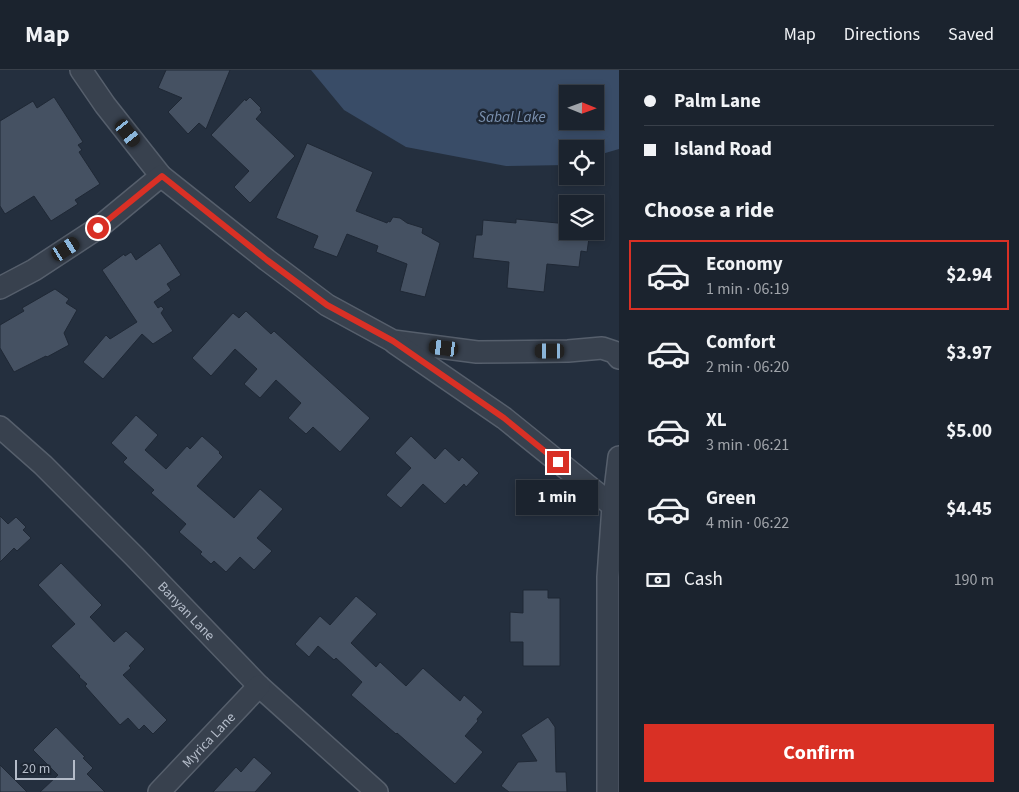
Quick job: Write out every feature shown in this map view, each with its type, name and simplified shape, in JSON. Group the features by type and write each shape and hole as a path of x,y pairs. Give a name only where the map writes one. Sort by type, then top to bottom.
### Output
{"street":[{"path":"81,70 105,105 162,176 267,260 327,305 393,341 504,418 613,506"},
{"path":"0,288 34,270 98,228 162,176"},
{"path":"393,341 477,352 568,351 602,348 614,352 619,358"},
{"name":"Banyan Lane","path":"0,426 43,465 259,686 377,792"},
{"path":"608,792 608,577 613,506 619,457"},
{"name":"Myrica Lane","path":"159,792 259,686"}],"water":[{"name":"Sabal Lake","path":"311,70 619,70 619,149 604,153 604,140 559,140 559,165 506,166 406,147 344,110"}],"building":[{"path":"166,70 230,70 206,129 199,123 188,134 168,112 182,98 158,88"},
{"path":"54,97 83,142 78,145 82,150 79,152 100,184 75,200 78,204 51,221 34,196 5,214 0,206 0,121 33,101 37,108"},
{"path":"250,97 261,108 262,112 256,119 295,156 250,203 234,187 249,171 211,135 245,99 246,101"},
{"path":"307,143 373,172 356,211 387,223 393,217 400,218 407,223 423,228 422,233 440,243 425,297 400,291 407,264 376,252 378,246 347,234 337,257 313,248 318,236 276,218"},
{"path":"516,219 559,223 559,240 589,240 587,252 581,251 579,267 547,264 544,292 507,288 509,262 473,258 476,235 482,235 483,220 516,223"},
{"path":"160,243 181,275 167,284 171,290 154,302 158,308 161,306 164,309 161,313 173,331 153,344 142,334 103,379 83,362 106,335 110,339 137,322 102,270 124,254 125,256 131,252 136,260"},
{"path":"55,289 69,299 66,303 77,310 64,333 69,345 14,372 0,348 0,325 24,311 22,308"},
{"path":"246,311 271,334 274,331 370,418 340,452 313,427 306,434 288,418 301,403 276,380 260,398 244,384 257,369 235,349 211,376 192,358 233,313 239,318"},
{"path":"136,415 158,435 145,450 166,469 187,446 190,449 202,436 220,452 223,457 197,486 234,518 260,489 283,509 257,538 272,551 254,570 240,557 226,572 214,561 211,564 200,554 202,552 179,532 186,524 151,493 154,490 123,462 127,458 111,443"},
{"path":"411,436 435,459 445,448 459,461 462,457 479,473 466,487 464,484 445,504 423,484 401,508 386,495 411,468 395,453"},
{"path":"0,516 8,524 16,517 26,527 23,530 31,538 17,551 14,548 0,562"},
{"path":"61,563 102,605 90,617 114,642 126,631 145,649 129,666 131,668 123,675 167,720 153,734 144,725 139,730 128,718 120,725 85,686 87,684 51,646 75,624 38,585"},
{"path":"523,590 548,590 548,598 560,598 560,666 523,666 523,642 510,642 510,612 523,613"},
{"path":"356,596 377,614 351,643 376,667 380,662 406,686 423,668 460,701 464,695 483,712 465,736 483,752 455,784 351,695 362,682 336,658 334,660 318,646 309,657 295,644 320,616 330,625"},
{"path":"548,717 555,727 556,772 566,772 567,792 509,792 501,786 518,762 537,761 521,735"},
{"path":"56,727 85,757 83,758 93,768 87,774 105,792 40,792 58,775 33,750"},
{"path":"254,757 272,773 255,792 213,792 236,767 241,772"},
{"path":"0,765 27,792 0,792"}],"route":[{"path":"98,228 162,176 267,260 327,305 393,341 504,418 558,462"}]}
